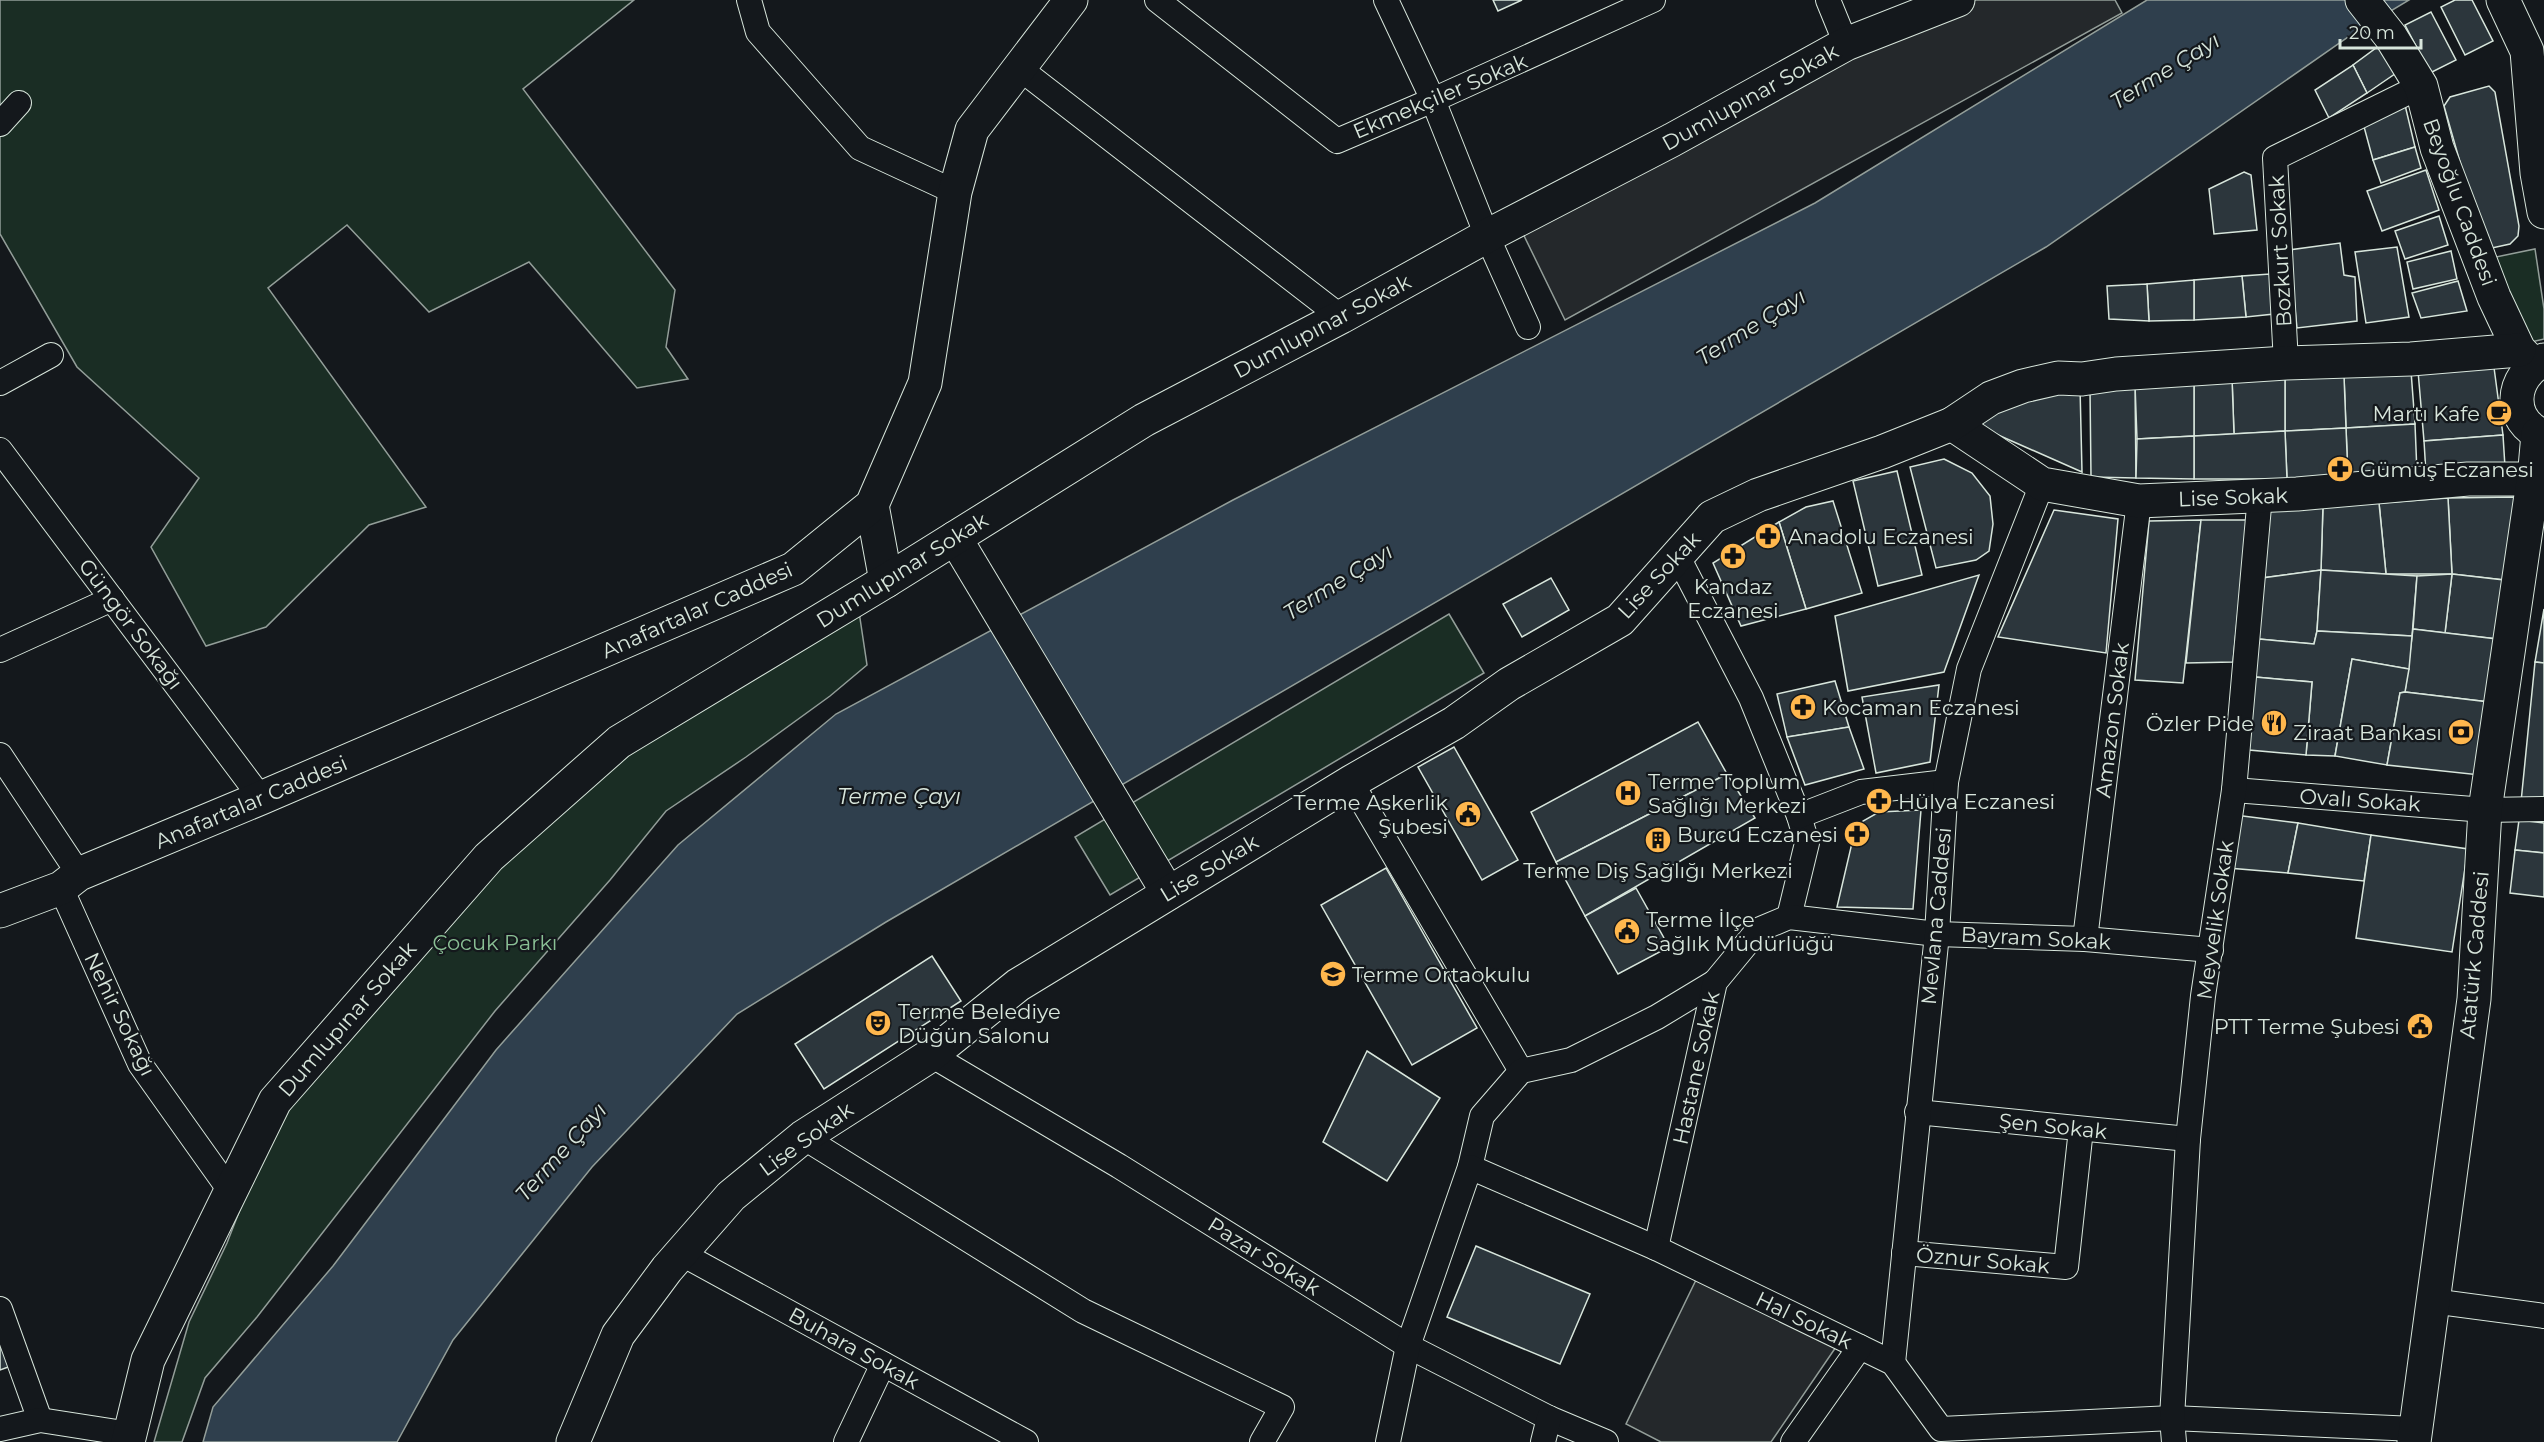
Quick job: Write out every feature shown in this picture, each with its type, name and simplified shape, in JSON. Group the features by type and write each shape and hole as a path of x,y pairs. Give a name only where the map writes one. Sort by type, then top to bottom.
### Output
{"street":[{"path":"749,0 758,32 860,148 955,192"},
{"name":"Anafartalar Caddesi","path":"0,911 794,570 872,505 925,383 955,192 972,130 1071,0"},
{"name":"Ekmekçiler Sokak","path":"1157,0 1337,141 1653,0"},
{"path":"1386,0 1433,100 1487,236 1528,327"},
{"path":"1828,0 1846,44"},
{"name":"Dumlupınar Sokak","path":"129,1438 148,1360 275,1101 489,857 619,742 1144,420 1341,317 1487,236 1672,140 1846,44 1958,0"},
{"name":"Beyoğlu Caddesi","path":"2362,0 2391,37 2421,86 2437,148 2494,297 2532,358"},
{"path":"2503,0 2527,51 2538,132 2544,212"},
{"path":"1019,68 1341,317"},
{"name":"Bozkurt Sokak","path":"2286,363 2275,158 2421,86"},
{"path":"0,124 19,104"},
{"path":"0,383 51,355"},
{"path":"2532,358 2517,395 2517,407 2539,455"},
{"name":"Lise Sokak","path":"573,1442 618,1335 667,1269 731,1196 803,1137 931,1055 1018,985 1351,782 1454,723 1509,684 1620,620 1678,558 1712,517 1758,495 1882,453 1952,424 1991,398 2024,386 2058,378 2082,379 2115,374 2286,363 2532,358"},
{"name":"Lise Sokak","path":"1952,424 2043,484 2139,501 2297,494 2468,479 2539,455"},
{"name":"Güngör Sokağı","path":"0,450 261,798"},
{"name":"Atatürk Caddesi","path":"2414,1435 2474,999 2485,810 2539,455"},
{"name":"Mevlana Caddesi","path":"1893,1363 1937,934 1946,782 1969,669 2043,484"},
{"name":"Meyvelik Sokak","path":"2174,1442 2172,1418 2188,1139 2211,950 2234,790 2260,495"},
{"name":"Amazon Sokak","path":"2085,939 2139,501"},
{"path":"872,505 886,580"},
{"path":"955,538 1168,893"},
{"path":"1678,558 1750,698 1799,816 1807,843 1789,917"},
{"path":"0,650 112,599"},
{"name":"Nehir Sokağı","path":"0,755 70,881 140,1064 231,1192"},
{"path":"1351,782 1521,1071"},
{"path":"1799,816 1860,792 1946,782"},
{"name":"Ovalı Sokak","path":"2234,790 2485,810 2544,809"},
{"name":"Bayram Sokak","path":"1789,917 1937,934 2085,939 2211,950"},
{"name":"Hastane Sokak","path":"1656,1248 1715,982 1758,930 1789,917"},
{"path":"1388,1442 1408,1346 1470,1167 1482,1116 1521,1071 1571,1060 1657,1017 1715,982"},
{"name":"Pazar Sokak","path":"931,1055 1119,1166 1408,1346 1549,1418 1606,1442"},
{"name":"Şen Sokak","path":"1917,1112 2188,1139"},
{"name":"Öznur Sokak","path":"1904,1253 2066,1268 2081,1128"},
{"path":"803,1137 1083,1311 1282,1407 1262,1442"},
{"name":"Hal Sokak","path":"1470,1167 1656,1248 1893,1363 1943,1435 2172,1418 2414,1435"},
{"name":"Buhara Sokak","path":"682,1254 1026,1442"},
{"path":"2432,1301 2544,1316"},
{"path":"0,1309 40,1420"},
{"path":"1793,1442 1860,1347"},
{"path":"846,1442 883,1364"},
{"path":"1543,1442 1549,1418"},
{"path":"0,1429 40,1420 129,1438"}],"green space":[{"path":"0,0 634,0 523,89 675,290 666,347 688,379 637,388 529,262 429,312 347,225 268,288 426,507 369,525 266,627 206,646 151,547 199,478 77,367 0,234"},
{"path":"2535,249 2544,309 2544,339 2522,344 2491,258"},
{"name":"Çocuk Parkı","path":"855,585 867,665 830,696 666,811 610,880 495,1011 257,1317 205,1378 182,1442 154,1442 189,1322 227,1243 267,1140 324,1062 542,821"},
{"path":"1449,614 1484,673 1110,895 1075,837"}],"shaded area":[{"path":"1917,0 2115,0 2122,13 1565,320 1512,211"},
{"path":"1696,1280 1836,1347 1771,1442 1661,1442 1626,1424"}],"water":[{"name":"Terme Çayı","path":"2147,0 2409,0 2354,33 2046,247 886,922 737,1014 592,1167 453,1340 397,1442 203,1442 213,1407 333,1266 496,1050 678,845 836,714 1233,500 1815,203"}],"building":[{"path":"1493,0 1522,0 1498,11"},
{"path":"2455,0 2472,0 2493,41 2465,55 2441,7"},
{"path":"2431,12 2456,60 2430,73 2405,25"},
{"path":"2391,37 2405,67 2367,93 2353,65"},
{"path":"2353,65 2367,93 2329,118 2315,90"},
{"path":"2489,86 2495,92 2519,226 2518,236 2510,244 2492,248 2481,236 2444,106 2450,97"},
{"path":"2405,105 2415,147 2373,160 2363,123"},
{"path":"2415,147 2421,168 2381,183 2373,160"},
{"path":"2426,170 2439,210 2382,231 2367,191"},
{"path":"2244,172 2251,175 2257,230 2214,234 2209,189"},
{"path":"2439,216 2448,245 2405,259 2395,231"},
{"path":"2340,243 2344,275 2355,277 2357,321 2297,328 2289,250"},
{"path":"2397,247 2409,317 2366,323 2355,252"},
{"path":"2451,251 2457,279 2413,289 2407,262"},
{"path":"2270,274 2274,314 2246,317 2242,276"},
{"path":"2242,276 2246,317 2194,320 2194,280"},
{"path":"2194,280 2194,320 2149,321 2147,284"},
{"path":"2458,281 2467,311 2421,318 2412,293"},
{"path":"2147,284 2149,321 2109,319 2107,286"},
{"path":"2493,360 2503,435 2424,441 2418,371"},
{"path":"2411,371 2415,424 2346,428 2344,376"},
{"path":"2344,376 2346,428 2285,431 2285,377"},
{"path":"2285,377 2285,431 2234,434 2232,378"},
{"path":"2232,378 2234,434 2194,436 2194,381"},
{"path":"2194,381 2194,436 2137,439 2135,385"},
{"path":"2135,385 2136,478 2091,477 2090,390"},
{"path":"2080,387 2082,472 1980,427 1988,409"},
{"path":"2415,424 2417,473 2348,477 2346,428"},
{"path":"2346,428 2348,477 2287,479 2285,431"},
{"path":"2285,431 2287,479 2194,479 2194,436"},
{"path":"2503,435 2505,467 2426,474 2424,441"},
{"path":"2194,436 2194,479 2136,478 2137,439"},
{"path":"1944,459 1972,473 1990,496 1993,524 1989,551 1976,560 1936,568 1910,467"},
{"path":"1897,471 1922,575 1878,586 1853,481"},
{"path":"2515,497 2504,580 2452,574 2448,498"},
{"path":"2448,498 2452,574 2386,574 2379,503"},
{"path":"1833,501 1862,593 1806,609 1779,522 1806,507"},
{"path":"2379,503 2386,574 2321,570 2323,505"},
{"path":"2323,505 2321,570 2262,578 2270,508"},
{"path":"2054,510 2118,519 2106,653 1998,637"},
{"path":"2201,520 2183,683 2135,680 2149,521"},
{"path":"2201,520 2247,520 2233,662 2186,663"},
{"path":"1779,522 1806,609 1741,626 1713,563"},
{"path":"2321,570 2314,644 2259,639 2262,578"},
{"path":"2321,570 2417,576 2412,636 2317,631"},
{"path":"2452,574 2504,580 2497,639 2445,633"},
{"path":"2452,574 2445,633 2413,629 2417,576"},
{"path":"1979,575 1944,672 1848,691 1835,616"},
{"path":"1551,578 1569,610 1522,637 1503,604"},
{"path":"2544,609 2544,663 2535,662"},
{"path":"2413,629 2497,639 2489,702 2405,692"},
{"path":"2317,631 2412,636 2409,669 2352,659 2335,756 2306,755 2312,682 2255,677 2259,639 2314,644"},
{"path":"2352,659 2409,669 2405,692 2400,693 2387,765 2335,756"},
{"path":"2535,662 2544,663 2544,804 2521,802"},
{"path":"2255,677 2312,682 2306,755 2249,750"},
{"path":"1835,681 1849,727 1787,737 1777,694"},
{"path":"1939,685 1930,762 1876,773 1862,697"},
{"path":"2400,693 2489,702 2480,775 2387,765"},
{"name":"Terme Toplum Sağlığı Merkezi","path":"1698,722 1727,774 1556,862 1531,812"},
{"path":"1849,727 1864,769 1805,785 1787,737"},
{"name":"Terme Askerlik Şubesi","path":"1454,747 1518,860 1482,880 1418,767"},
{"name":"Terme Diş Sağlığı Merkezi","path":"1727,774 1755,818 1585,916 1556,862"},
{"path":"1921,810 1913,909 1837,907 1855,830 1863,821 1879,812"},
{"path":"2235,815 2298,823 2288,873 2228,868"},
{"path":"2519,820 2544,823 2544,853 2515,850"},
{"path":"2298,823 2371,835 2364,881 2288,873"},
{"path":"2371,835 2468,849 2452,952 2356,938"},
{"path":"2515,850 2544,853 2544,897 2510,893"},
{"path":"1386,868 1477,1028 1412,1065 1321,905"},
{"name":"Terme İlçe Sağlık Müdürlüğü","path":"1636,888 1669,947 1618,974 1585,916"},
{"name":"Terme Belediye Düğün Salonu","path":"932,956 961,1001 824,1089 795,1044"},
{"path":"1367,1051 1440,1098 1387,1181 1323,1142"},
{"path":"1476,1246 1590,1294 1560,1364 1447,1317"},
{"path":"0,1331 11,1366 0,1370"}],"place":[{"name":"Martı Kafe","path":"2499,413"},
{"name":"Gümüş Eczanesi","path":"2340,469"},
{"name":"Anadolu Eczanesi","path":"1768,536"},
{"name":"Kandaz Eczanesi","path":"1733,556"},
{"name":"Kocaman Eczanesi","path":"1803,707"},
{"name":"Özler Pide","path":"2274,723"},
{"name":"Ziraat Bankası","path":"2461,732"},
{"name":"Terme Toplum Sağlığı Merkezi","path":"1628,793"},
{"name":"Hülya Eczanesi","path":"1879,801"},
{"name":"Terme Askerlik Şubesi","path":"1468,814"},
{"name":"Burcu Eczanesi","path":"1857,834"},
{"name":"Terme Diş Sağlığı Merkezi","path":"1658,840"},
{"name":"Terme İlçe Sağlık Müdürlüğü","path":"1627,931"},
{"name":"Terme Ortaokulu","path":"1333,974"},
{"name":"Terme Belediye Düğün Salonu","path":"878,1023"},
{"name":"PTT Terme Şubesi","path":"2420,1026"}]}
